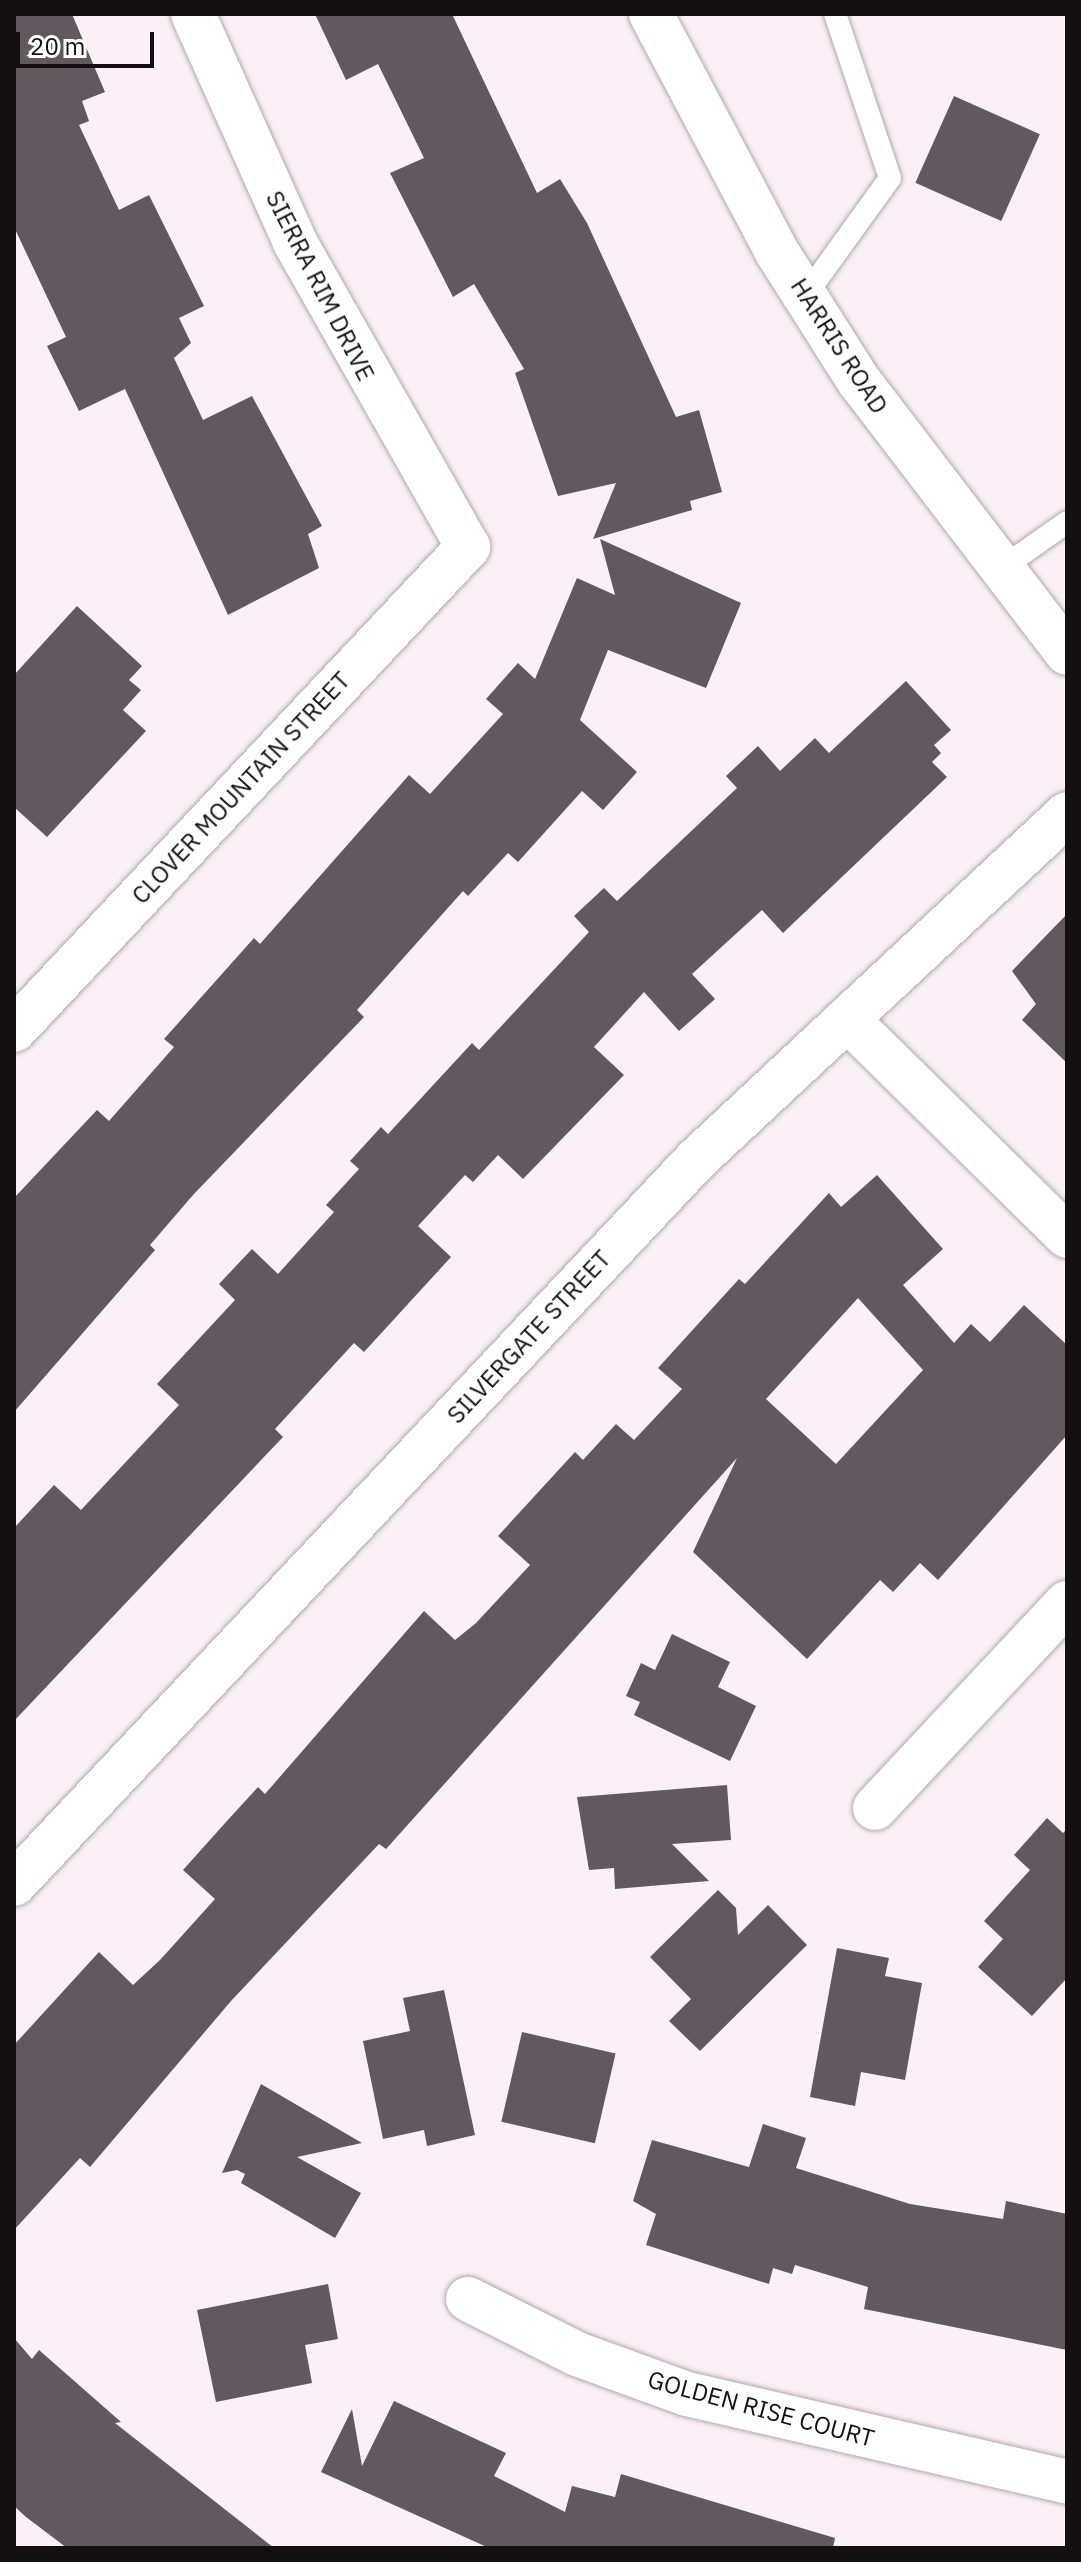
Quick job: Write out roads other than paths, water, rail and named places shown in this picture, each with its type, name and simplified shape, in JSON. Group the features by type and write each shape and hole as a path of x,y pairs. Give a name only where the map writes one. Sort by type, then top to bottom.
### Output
{"street":[{"name":"SIERRA RIM DRIVE","path":"193,14 295,242 468,547"},
{"name":"HARRIS ROAD","path":"651,14 702,118 805,296 999,570 1067,653"},
{"name":"CLOVER MOUNTAIN STREET","path":"14,1030 468,547"},
{"name":"SILVERGATE STREET","path":"14,1884 696,1160 1067,814"},
{"path":"847,1019 1067,1236"},
{"path":"875,1808 1067,1603"},
{"name":"GOLDEN RISE COURT","path":"468,2299 577,2354 687,2394 1067,2482"}],"lane":[{"path":"805,296 890,178 835,14"},
{"path":"999,570 1067,522"}]}
